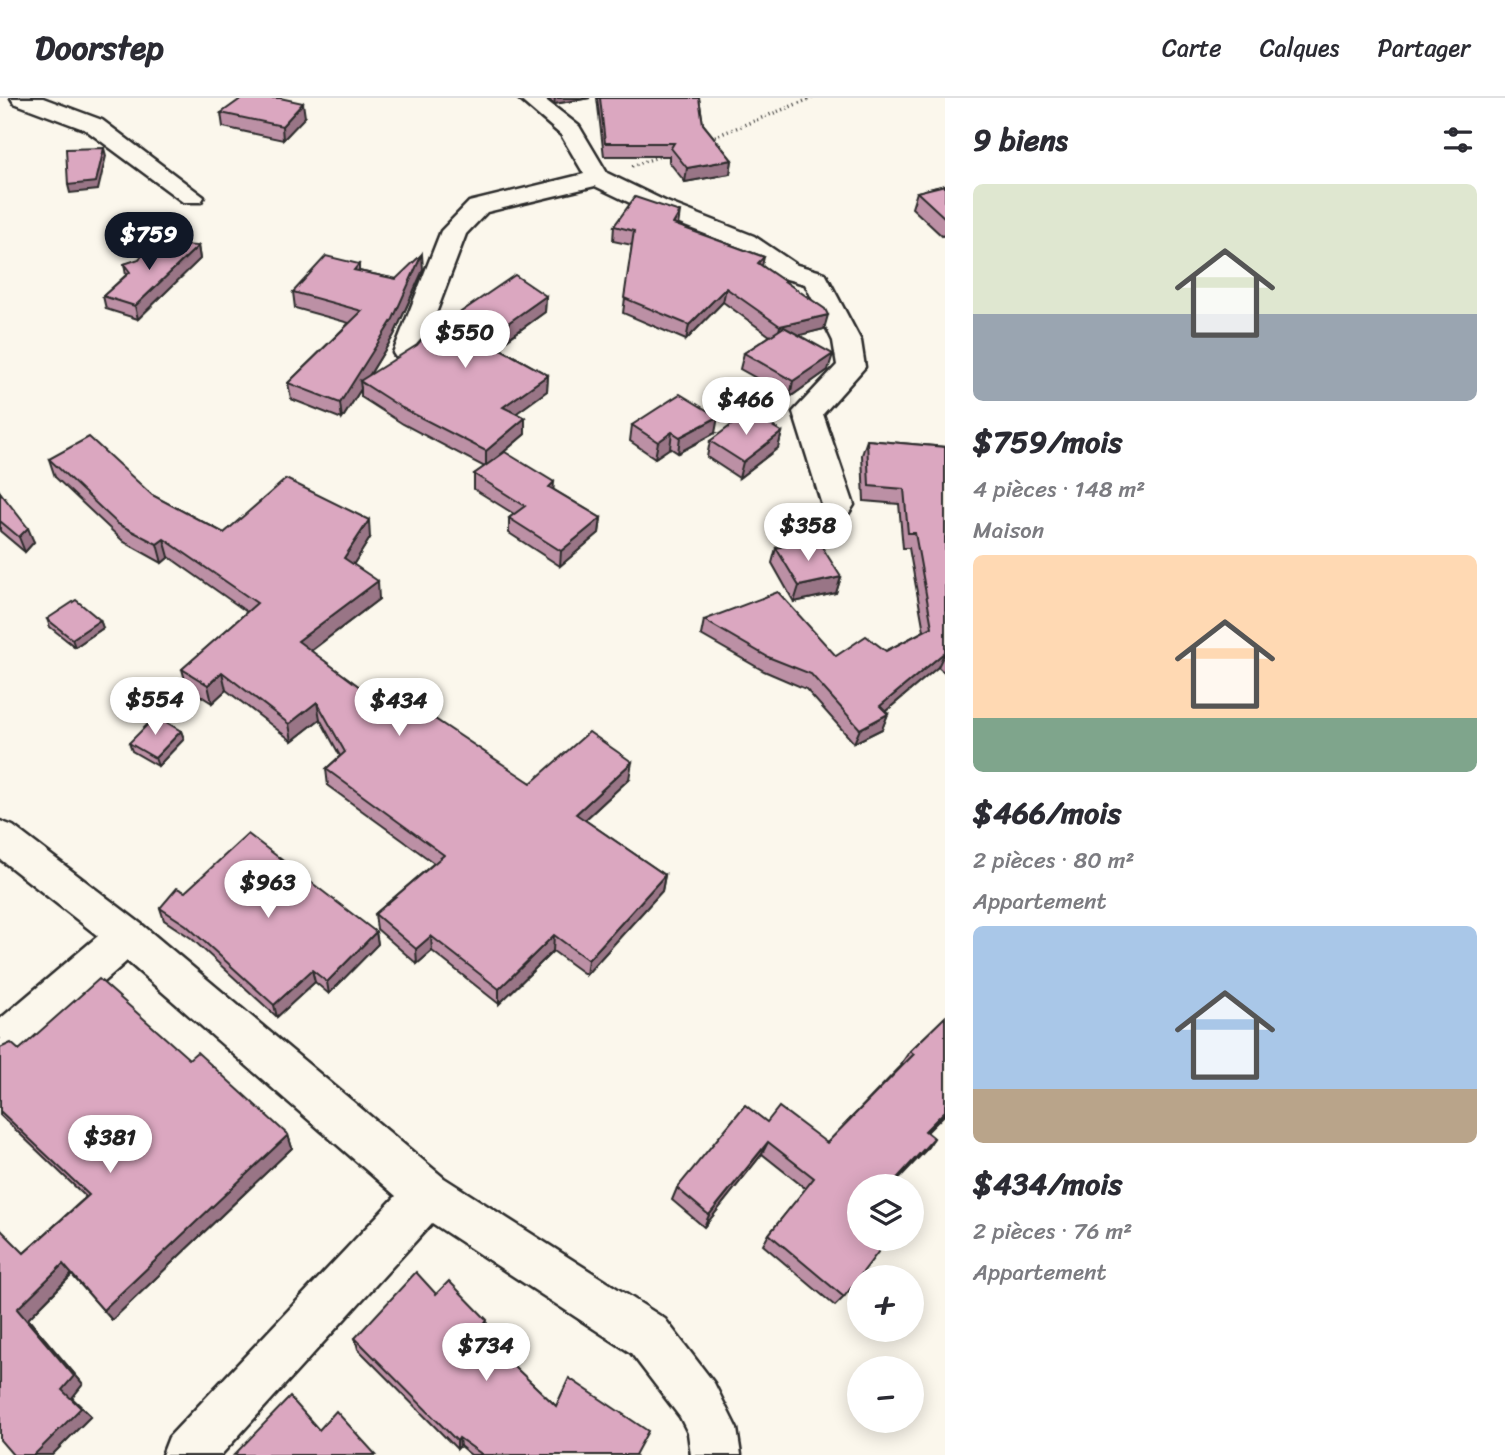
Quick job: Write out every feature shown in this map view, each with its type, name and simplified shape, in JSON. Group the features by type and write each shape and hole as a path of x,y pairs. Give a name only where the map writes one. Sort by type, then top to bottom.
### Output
{"street":[{"path":"22,98 94,125 192,197"},
{"path":"529,98 571,131 598,178 658,207 745,241 788,271 816,278 847,341 851,367 808,412 838,505"},
{"path":"407,353 454,231 478,206 598,178"},
{"path":"0,837 126,935 428,1194 648,1336 696,1400 712,1429 716,1455"},
{"path":"0,1045 88,972 126,935"},
{"path":"187,1455 428,1194"}],"path":[{"path":"709,139 812,98"},
{"path":"598,178 672,152"}],"building":[{"path":"242,98 280,98 303,103 282,126 221,113"},
{"path":"600,98 699,98 703,124 732,160 687,168 671,148 674,143 605,143"},
{"path":"104,148 96,182 68,185 66,149"},
{"path":"945,185 945,218 917,192"},
{"path":"635,197 680,212 673,224 764,257 758,263 825,309 828,315 780,326 726,288 689,325 624,298 634,231 614,226"},
{"path":"152,243 198,246 135,306 103,296 130,272 124,264 139,259"},
{"path":"422,254 393,319 340,403 288,383 362,311 293,292 326,256 359,264 354,270 396,279"},
{"path":"515,275 546,296 484,340 548,375 503,407 525,418 486,451 402,408 360,381 417,345 423,338"},
{"path":"784,327 833,354 793,381 744,353"},
{"path":"680,394 718,417 680,437 672,432 658,442 632,425"},
{"path":"749,412 782,432 743,462 710,441"},
{"path":"89,437 152,495 224,533 286,479 369,520 344,558 378,581 298,641 392,711 405,699 531,783 589,732 632,762 576,814 665,875 588,960 554,935 499,989 431,936 416,949 375,914 444,855 326,769 345,752 317,702 289,724 222,672 208,685 182,669 257,603 164,539 157,544 118,524 49,459"},
{"path":"867,440 945,447 945,652 880,706 888,714 860,729 811,674 768,657 704,620 778,592 836,656 866,636 886,651 932,627 915,533 908,533 904,489 869,486"},
{"path":"505,452 554,482 549,487 601,518 561,551 509,518 525,506 474,474"},
{"path":"0,492 28,528 19,537 0,521"},
{"path":"817,539 841,577 799,586 776,548"},
{"path":"76,600 100,620 72,639 47,619"},
{"path":"156,716 181,731 155,758 129,743"},
{"path":"248,834 376,932 327,982 312,970 274,1005 186,925 160,908 177,888 185,892"},
{"path":"99,979 189,1059 197,1052 288,1135 103,1310 63,1264 17,1309 74,1376 62,1390 81,1408 34,1455 13,1455 0,1440 0,1229 24,1253 89,1195 0,1111 0,1048 11,1043 19,1050"},
{"path":"945,1017 945,1111 925,1131 934,1138 901,1174 847,1174 847,1251 879,1251 868,1265 847,1265 847,1293 844,1297 769,1234 814,1178 768,1142 709,1215 677,1188 745,1105 767,1122 779,1107 827,1143 914,1054 910,1051"},
{"path":"416,1272 436,1294 449,1281 487,1320 479,1333 556,1406 569,1378 648,1431 635,1455 483,1455 459,1438 457,1441 355,1338"},
{"path":"290,1397 319,1430 336,1411 376,1455 234,1455"}]}
